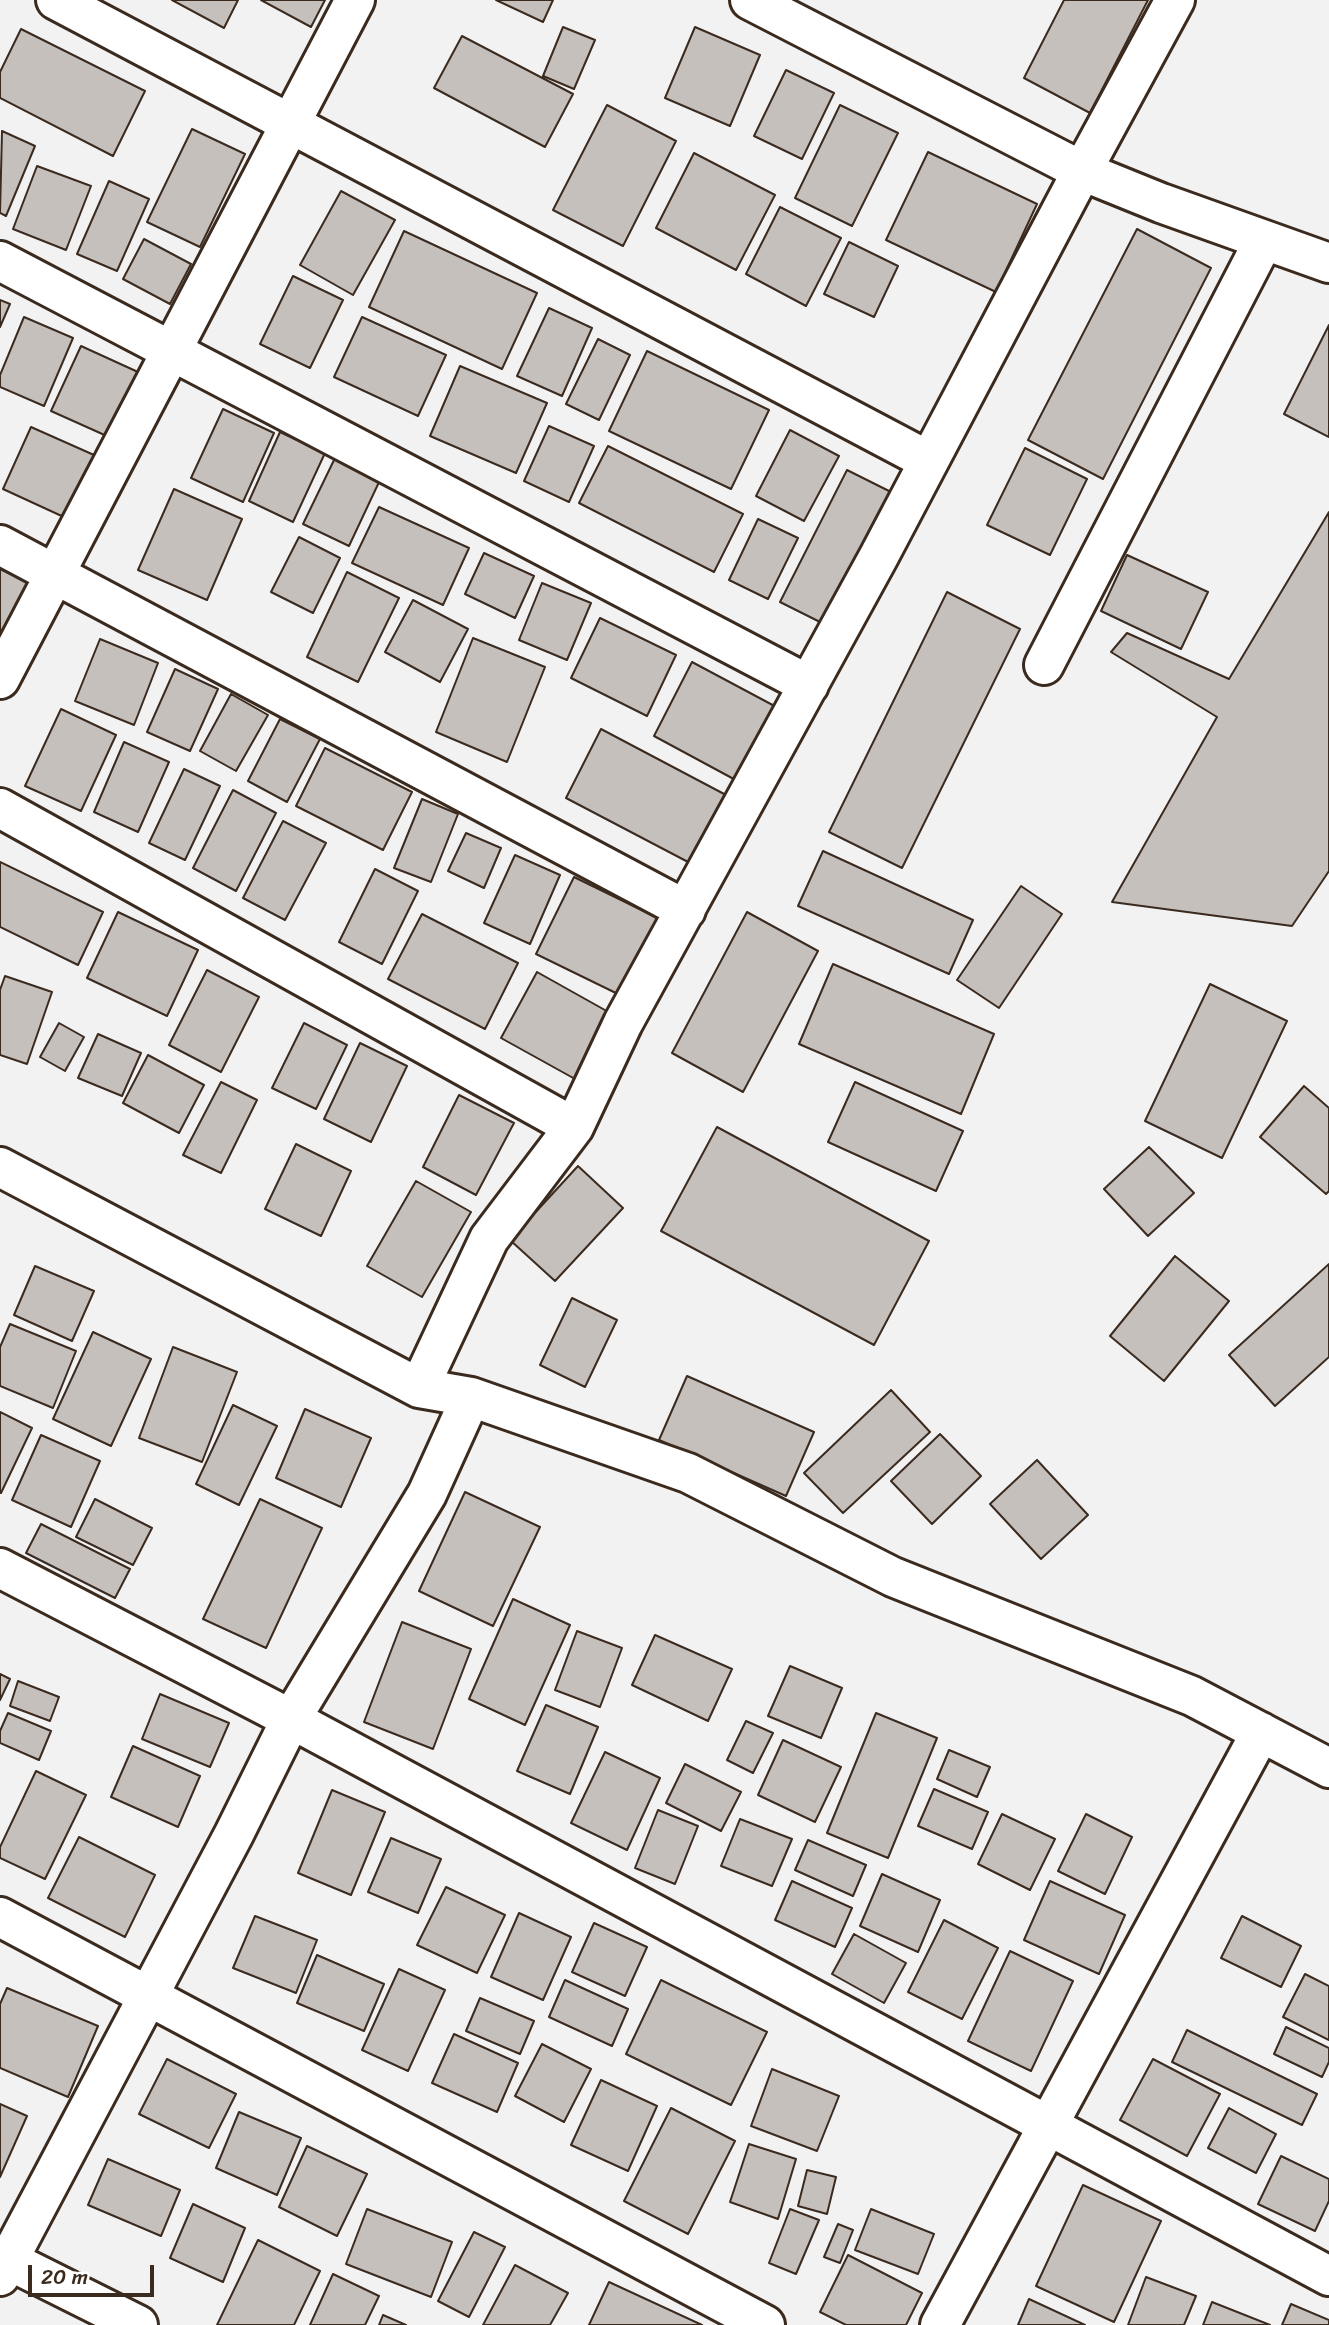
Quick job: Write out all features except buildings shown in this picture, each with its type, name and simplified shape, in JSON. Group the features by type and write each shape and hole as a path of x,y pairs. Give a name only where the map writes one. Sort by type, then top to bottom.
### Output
{"street":[{"path":"56,0 929,461"},
{"path":"0,679 355,0"},
{"path":"750,0 1082,171 1329,263"},
{"path":"419,1388 489,1239 574,1127 623,1023 929,461 1175,0"},
{"path":"1044,665 1265,240"},
{"path":"0,261 808,685"},
{"path":"0,545 686,910"},
{"path":"0,808 574,1127"},
{"path":"0,1167 419,1388 471,1397 688,1473 893,1577 1192,1696 1329,1769"},
{"path":"138,2325 3,2264 148,1997 291,1718 427,1494 471,1397"},
{"path":"0,1568 291,1718 1329,2276"},
{"path":"940,2325 1261,1732"},
{"path":"0,1917 765,2325"}]}
